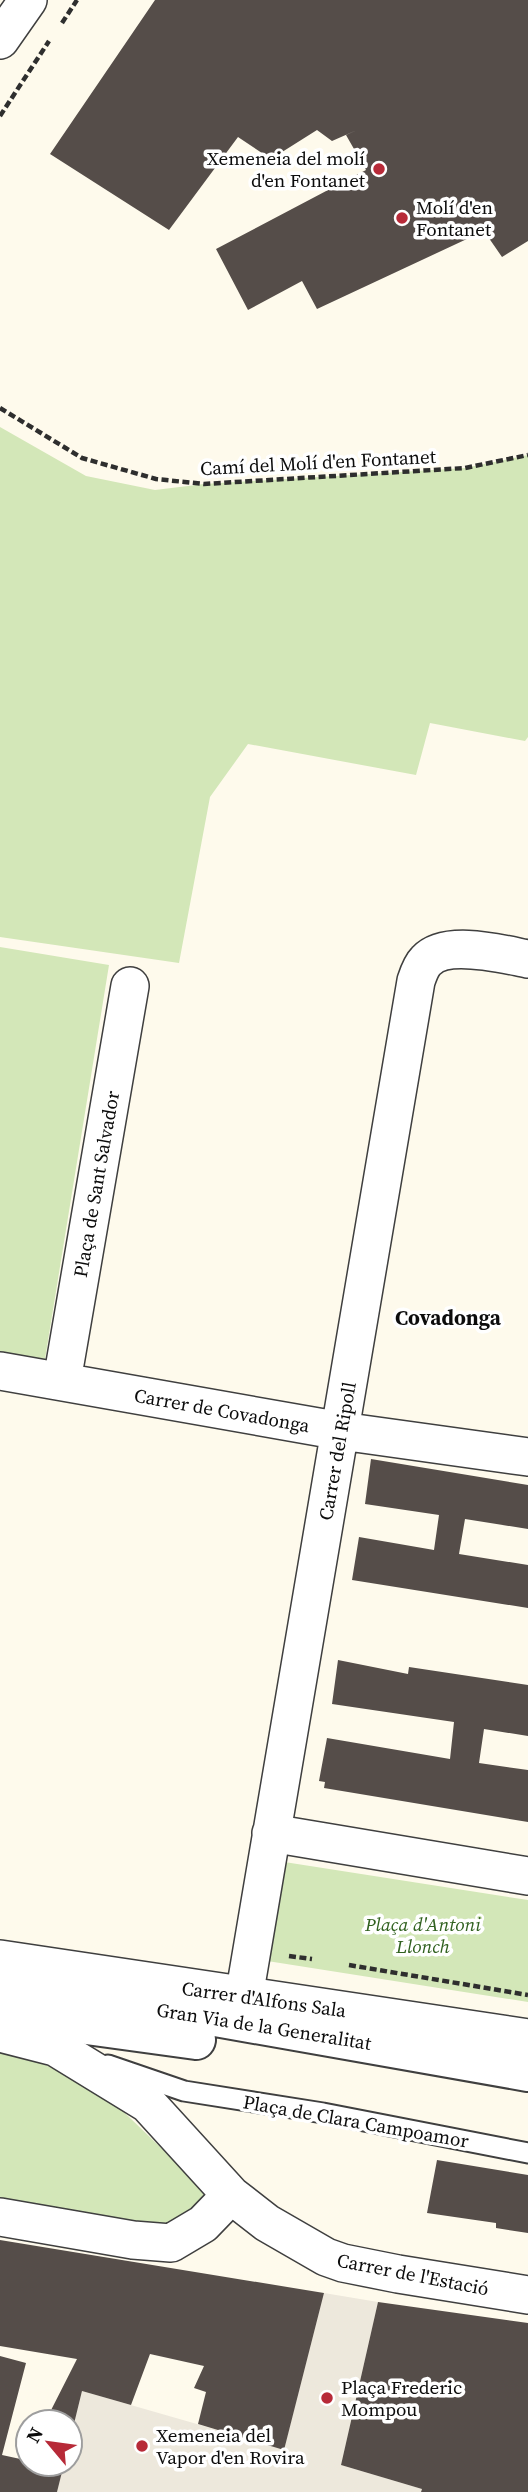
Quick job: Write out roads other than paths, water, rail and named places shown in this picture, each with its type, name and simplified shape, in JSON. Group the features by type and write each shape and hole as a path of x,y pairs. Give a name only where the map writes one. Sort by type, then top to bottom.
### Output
{"street":[{"path":"0,40 28,0"},
{"name":"Carrer del Ripoll","path":"244,1997 415,981 426,961 445,950 478,950 528,959"},
{"name":"Plaça de Sant Salvador","path":"62,1381 130,986"},
{"name":"Carrer de Covadonga","path":"0,1371 341,1431 528,1457"},
{"path":"271,1833 528,1876"},
{"name":"Carrer d'Alfons Sala","path":"0,1959 528,2038"},
{"name":"Gran Via de la Generalitat","path":"0,1979 528,2072"},
{"name":"Gran Via de la Generalitat","path":"0,2013 221,2043 528,2099"},
{"name":"Carrer de l'Estació","path":"0,2033 55,2047 148,2104 230,2195 295,2242 343,2263 528,2295"},
{"path":"0,2217 133,2240 171,2243 203,2224 230,2195"}],"lane":[{"name":"Plaça de Clara Campoamor","path":"55,2047 184,2091 323,2113 528,2153"}],"place":[{"name":"Xemeneia del molí d'en Fontanet","path":"379,169"},
{"name":"Molí d'en Fontanet","path":"402,218"},
{"name":"Plaça Frederic Mompou","path":"327,2398"},
{"name":"Xemeneia del Vapor d'en Rovira","path":"142,2446"}],"district":[{"name":"Covadonga","path":"448,1318"}],"park label":[{"name":"Plaça d'Antoni Llonch","path":"423,1935"}]}
